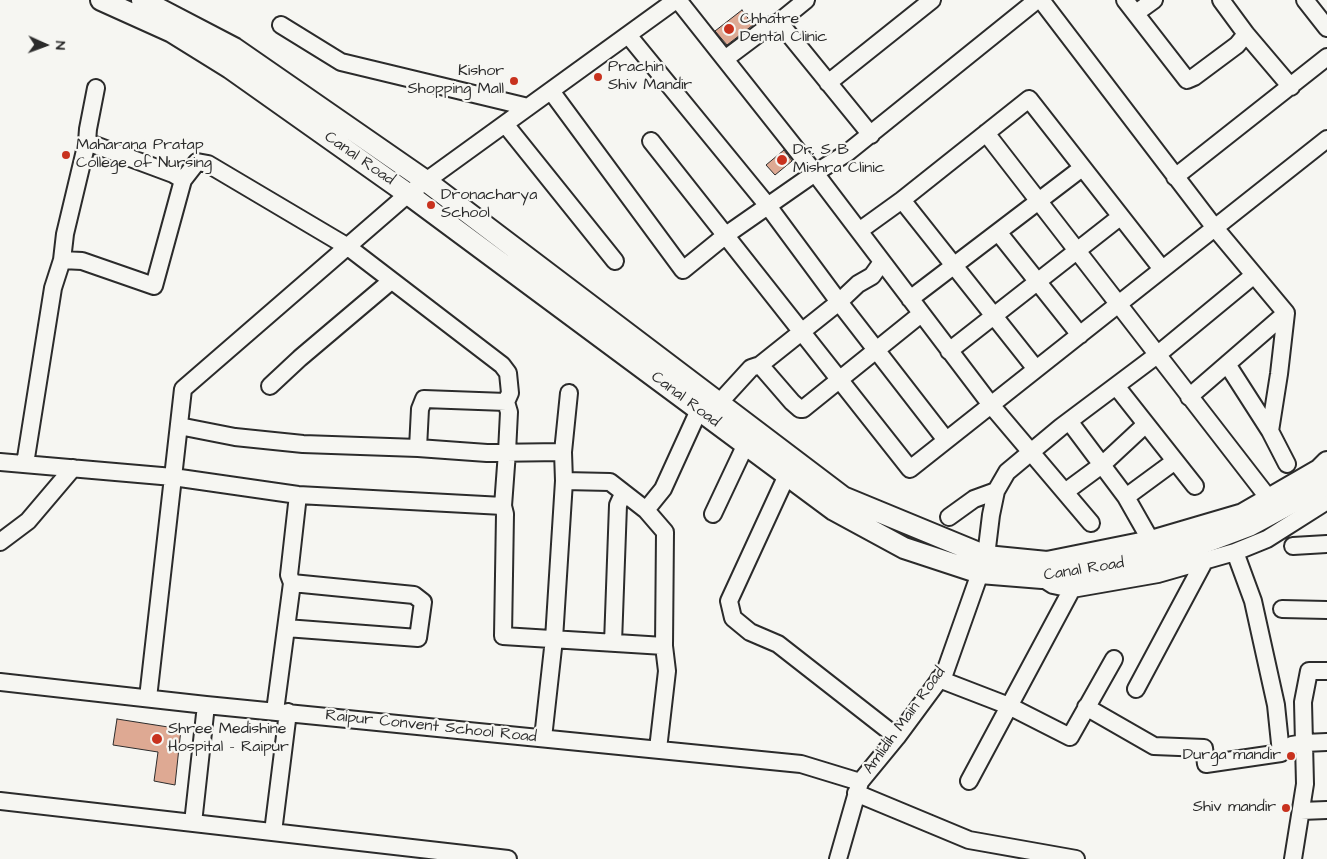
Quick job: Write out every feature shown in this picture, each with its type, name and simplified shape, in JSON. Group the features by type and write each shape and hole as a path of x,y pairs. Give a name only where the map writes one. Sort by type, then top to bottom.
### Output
{"main road":[{"name":"Canal Road","path":"101,0 172,32 230,68 408,194 834,510 904,548 1042,578 1088,572 1172,555 1249,526 1327,484"},
{"name":"Canal Road","path":"142,0 234,48 426,182 843,497 983,565 1047,562 1151,541 1243,514 1319,470 1327,462"}],"street":[{"path":"148,698 183,389 408,194 677,0 815,173 990,405 1091,523"},
{"path":"725,59 769,26 780,22 806,0"},
{"path":"828,82 914,5 932,0"},
{"path":"551,91 684,270 726,236 768,206 815,173 848,153 1037,0"},
{"path":"1041,0 1214,228 1286,312 1270,431"},
{"path":"1125,0 1187,80 1194,77 1237,45 1246,34"},
{"path":"1136,13 1154,0"},
{"path":"1221,0 1246,34 1290,87"},
{"path":"1305,0 1327,28"},
{"path":"780,22 871,135"},
{"path":"281,25 341,62 528,107"},
{"path":"628,35 768,206 839,302 946,440"},
{"path":"1175,176 1327,57"},
{"path":"25,464 53,288 62,260 64,234 87,142 96,88"},
{"path":"859,231 902,200 1029,99 1162,269"},
{"path":"505,124 616,261"},
{"path":"986,133 1270,500"},
{"path":"651,141 910,468 1327,139"},
{"path":"87,142 173,174 182,180"},
{"path":"62,260 82,261 154,286 182,180 197,162 208,164 348,247 502,365 508,373 510,393 506,402 509,412 508,452 503,506 505,514 503,636 664,646"},
{"path":"910,299 1082,168"},
{"path":"902,200 1036,369"},
{"path":"949,351 1120,217"},
{"path":"998,232 1080,335"},
{"path":"719,403 751,368 760,365 839,302 858,284 872,276 882,262"},
{"path":"949,517 974,499 996,491 1007,472 1069,421 1157,355 1254,275"},
{"path":"270,386 391,281"},
{"path":"1189,397 1286,312"},
{"path":"760,365 792,402 800,409 803,409 922,314"},
{"path":"1227,364 1270,431 1287,464"},
{"path":"1116,386 1195,486"},
{"path":"543,738 554,639 564,481 563,452 569,393"},
{"path":"418,448 420,409 424,399 506,402"},
{"path":"646,510 663,489 699,410"},
{"path":"1069,421 1126,497 1151,541"},
{"path":"1065,492 1102,464 1146,424"},
{"path":"179,426 235,437 303,444 418,448 487,453 563,452"},
{"path":"713,514 746,444"},
{"path":"1126,497 1175,461"},
{"path":"0,462 173,477 298,495 503,506"},
{"path":"0,542 28,521 73,468"},
{"path":"787,475 729,601 733,618 750,632 778,644 897,737"},
{"path":"564,481 610,482 646,510 665,532 664,646 668,671 658,750"},
{"name":"Amlidih Main Road","path":"838,859 858,787 944,672 983,565 996,491"},
{"path":"613,642 618,505 623,494"},
{"path":"273,832 286,628 292,583 289,575 298,495"},
{"path":"1042,578 1053,585 1072,589 1150,576 1235,552 1267,539 1327,501"},
{"path":"1293,546 1327,544"},
{"path":"1235,552 1253,601 1276,705 1281,753"},
{"path":"1136,689 1205,560"},
{"path":"286,628 418,638 423,602 414,595 292,583"},
{"path":"969,781 1072,589"},
{"path":"1282,609 1327,610"},
{"path":"940,679 1009,706 1070,737 1114,659"},
{"path":"1293,859 1305,784 1303,702 1309,672 1327,671"},
{"name":"Raipur Convent School Road","path":"0,682 206,705 801,764 858,787 969,840 1076,859"},
{"path":"193,823 206,705"},
{"path":"1086,707 1154,746 1204,748 1206,764 1281,753 1292,745 1327,742"},
{"path":"0,801 508,859"},
{"path":"1301,811 1327,810"}],"building":[{"path":"742,10 753,25 727,45 715,31"},
{"path":"784,150 792,161 775,175 766,165"},
{"path":"117,719 181,729 175,785 154,781 158,752 113,745"}],"place":[{"name":"Chhatre Dental Clinic","path":"729,29"},
{"name":"Prachin Shiv Mandir","path":"598,77"},
{"name":"Kishor Shopping Mall","path":"514,81"},
{"name":"Maharana Pratap College of Nursing","path":"66,155"},
{"name":"Dr. S B Mishra Clinic","path":"782,160"},
{"name":"Dronacharya School","path":"431,205"},
{"name":"Shree Medishine Hospital - Raipur","path":"157,739"},
{"name":"Durga mandir","path":"1291,756"},
{"name":"Shiv mandir","path":"1286,808"}]}
